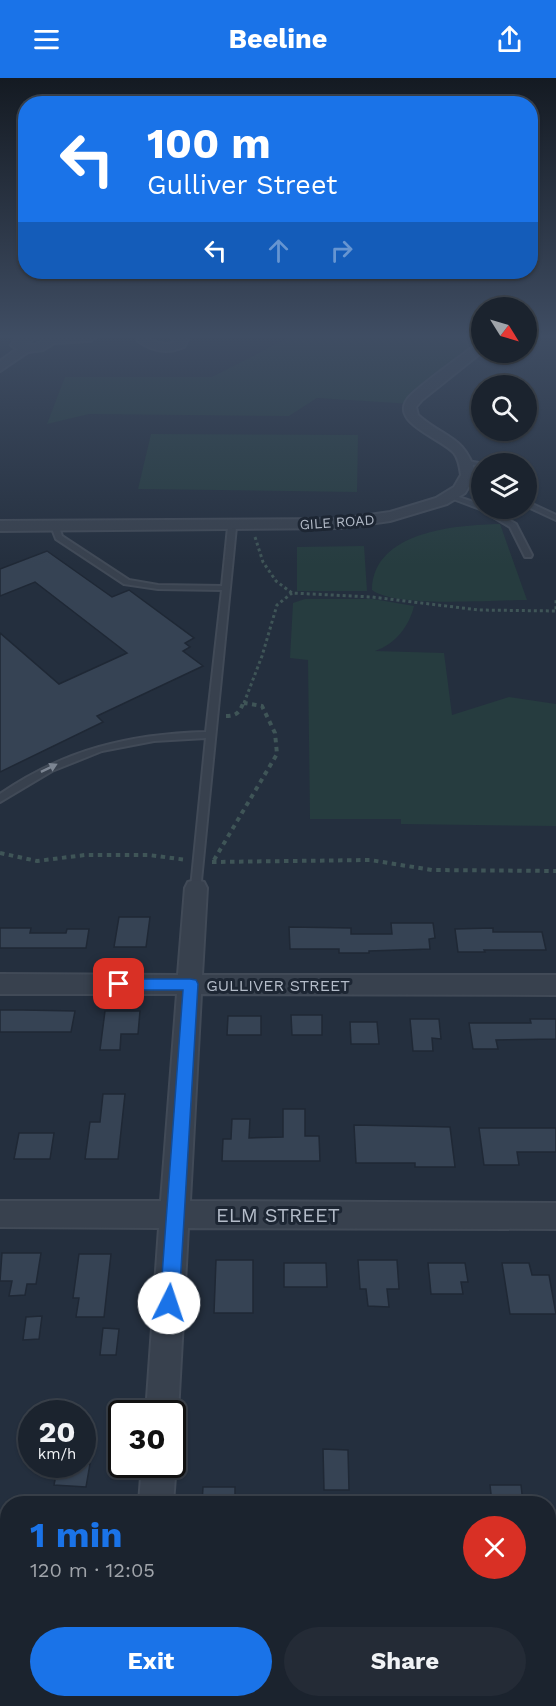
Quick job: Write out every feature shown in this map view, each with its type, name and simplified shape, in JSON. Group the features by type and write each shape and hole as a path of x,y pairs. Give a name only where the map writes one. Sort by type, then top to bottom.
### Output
{"street":[{"path":"411,413 416,421 456,447 471,460"},
{"path":"450,496 460,488 471,469"},
{"name":"GILE ROAD","path":"0,525 232,527 326,525 371,521 418,510 450,496"},
{"path":"163,1400 197,875"},
{"name":"GULLIVER STREET","path":"0,984 556,986"},
{"name":"ELM STREET","path":"0,1214 556,1216"},
{"path":"157,1496 158,1478"}],"lane":[{"path":"450,496 471,504"},
{"path":"537,508 556,518"},
{"path":"501,519 513,526 528,555"},
{"path":"55,526 58,537 127,582 158,587 226,588"},
{"path":"197,875 232,527"},
{"path":"0,799 41,772 95,749 143,738 211,735"}],"path":[{"path":"255,526 257,549 263,562 276,581 292,593 363,596 479,610 556,611 556,599"},
{"path":"213,716 233,716 240,712 262,656 277,605 292,593"},
{"path":"0,853 37,861 85,855 148,855 197,875 213,861 279,749 279,742 262,705 244,703"},
{"path":"213,861 248,863 370,860 432,870 556,872"}],"green space":[{"path":"51,413 294,413 289,416 89,414 47,424"},
{"path":"151,434 358,435 357,492 138,489"},
{"path":"500,524 527,600 422,601 384,596 372,590 376,570 386,555 401,543 440,530"},
{"path":"364,546 367,591 297,591 297,547"},
{"path":"305,599 373,599 414,606 409,621 400,634 389,644 375,651 444,653 452,715 509,697 556,704 556,826 401,824 401,819 310,819 308,660 290,658 293,603"}],"building":[{"path":"47,551 112,597 129,590 194,638 185,643 190,647 183,651 203,666 97,716 103,722 0,772 0,633 59,684 127,653 35,582 0,596 0,569"},
{"path":"119,917 150,917 146,947 114,947"},
{"path":"391,923 433,923 435,938 429,939 430,949 339,953 339,949 290,949 289,927 351,928 351,934 392,934"},
{"path":"0,928 31,928 30,933 66,933 67,929 89,929 86,948 0,948"},
{"path":"493,928 493,932 542,932 546,950 458,952 455,929"},
{"path":"0,1010 75,1011 71,1032 0,1032"},
{"path":"105,1011 140,1011 138,1034 121,1034 120,1050 100,1050"},
{"path":"291,1015 322,1015 322,1035 292,1035"},
{"path":"228,1016 261,1016 261,1035 227,1035"},
{"path":"410,1019 439,1019 441,1039 432,1038 433,1051 413,1051"},
{"path":"530,1019 556,1019 556,1039 496,1040 498,1049 473,1049 469,1023 531,1023"},
{"path":"350,1022 377,1022 379,1044 351,1044"},
{"path":"103,1094 125,1094 118,1159 85,1159 90,1122 100,1122"},
{"path":"283,1109 305,1109 305,1136 319,1136 320,1161 222,1161 223,1139 231,1139 232,1119 250,1119 249,1138 283,1137"},
{"path":"354,1125 450,1127 455,1167 415,1167 415,1163 356,1163"},
{"path":"479,1128 556,1128 556,1152 517,1152 519,1165 484,1165"},
{"path":"19,1133 54,1133 50,1159 14,1159"},
{"path":"2,1253 41,1253 36,1284 27,1284 25,1295 9,1296 12,1281 0,1281"},
{"path":"79,1254 111,1254 104,1317 76,1317 79,1298 73,1298"},
{"path":"216,1260 253,1260 253,1313 214,1313"},
{"path":"358,1260 397,1260 399,1289 387,1289 389,1307 368,1306 366,1289 360,1289"},
{"path":"284,1263 326,1263 327,1287 284,1287"},
{"path":"428,1263 465,1263 468,1282 461,1282 463,1294 431,1294"},
{"path":"502,1263 529,1263 532,1275 549,1275 556,1314 510,1314"},
{"path":"42,1316 39,1339 23,1340 26,1317"},
{"path":"103,1328 119,1329 116,1355 100,1355"},
{"path":"323,1449 348,1450 349,1490 324,1490"},
{"path":"55,1478 88,1478 86,1487 54,1485"},
{"path":"490,1485 521,1485 522,1496 491,1496"},
{"path":"203,1487 235,1487 235,1496 202,1496"}],"route":[{"path":"119,984 190,984 169,1303"}]}
